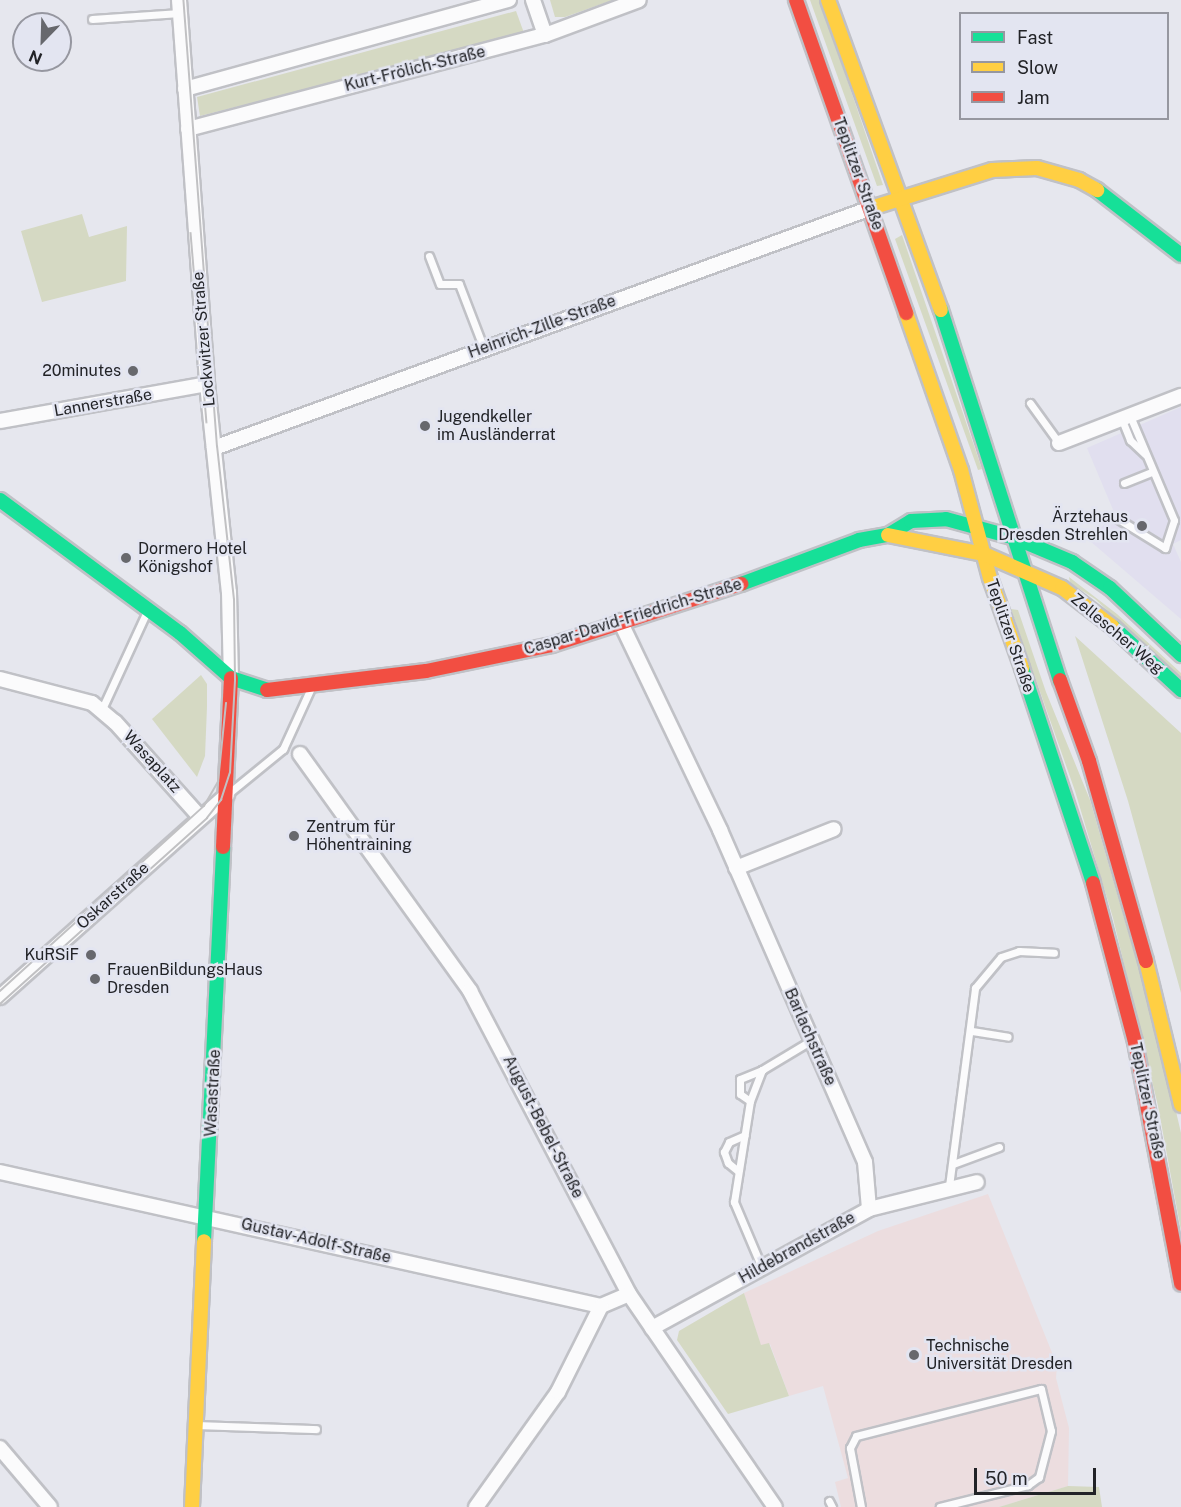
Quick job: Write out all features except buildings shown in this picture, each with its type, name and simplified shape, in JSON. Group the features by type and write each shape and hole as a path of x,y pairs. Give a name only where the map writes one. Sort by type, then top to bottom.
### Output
{"main road":[{"name":"Teplitzer Straße","path":"795,0 871,208 978,526 984,554 1094,884 1135,1042 1181,1284"},
{"name":"Teplitzer Straße","path":"828,0 901,198 1015,537 1039,625 1104,809 1181,1105"},
{"path":"871,208 992,170 1037,168 1079,180 1112,198 1181,255"},
{"path":"0,500 148,609 231,678"},
{"name":"Caspar-David-Friedrich-Straße","path":"231,678 270,691 311,687 474,662 552,645 620,621 775,573 851,542 888,535 911,521 946,519 978,526"},
{"name":"Zellescher Weg","path":"978,526 1015,537 1072,562 1099,579 1181,655"},
{"name":"Caspar-David-Friedrich-Straße","path":"888,535 984,554"},
{"name":"Zellescher Weg","path":"984,554 1086,604 1181,690"},
{"name":"Wasastraße","path":"192,1507 231,678"}],"street":[{"path":"185,89 509,0"},
{"path":"533,0 545,35"},
{"name":"Kurt-Frölich-Straße","path":"188,129 545,35 639,0"},
{"name":"Lockwitzer Straße","path":"180,7 207,384 230,602 231,678"},
{"name":"Heinrich-Zille-Straße","path":"214,448 871,208"},
{"name":"Lannerstraße","path":"0,421 207,384"},
{"path":"1059,443 1181,396"},
{"name":"Barlachstraße","path":"620,621 736,868 865,1162 869,1209"},
{"name":"Wasaplatz","path":"0,679 81,699 102,709 200,817"},
{"name":"August-Bebel-Straße","path":"300,754 470,991 630,1294 775,1507"},
{"name":"Oskarstraße","path":"0,997 227,795"},
{"path":"736,868 834,829"},
{"name":"Gustav-Adolf-Straße","path":"0,1172 207,1216 601,1306"},
{"name":"Hildebrandstraße","path":"652,1328 869,1209 949,1186 977,1182"},
{"path":"476,1507 558,1392 601,1306 630,1294"},
{"path":"0,1448 50,1507"}],"lane":[{"path":"92,19 180,7"},
{"path":"429,256 440,284 459,284 484,349"},
{"path":"1030,403 1059,443"},
{"path":"1114,517 1165,548 1178,519 1146,455 1130,440 1126,418"},
{"path":"1124,483 1153,471"},
{"path":"102,709 148,609"},
{"path":"227,795 273,760 289,741 311,687"},
{"path":"289,741 300,754"},
{"path":"949,1186 972,1031 975,988 1001,957 1019,951 1054,953"},
{"path":"972,1031 1008,1037"},
{"path":"750,1101 740,1094 740,1079 762,1070 812,1040"},
{"path":"762,1070 750,1101 734,1202 762,1268"},
{"path":"738,1171 728,1163 724,1152 729,1142 745,1135"},
{"path":"953,1164 999,1147"},
{"path":"861,1507 850,1448 856,1436 1041,1389 1051,1431 1039,1478 1028,1485 940,1507"},
{"path":"196,1425 316,1429"}],"shaded area":[{"name":"Ärztehaus Dresden Strehlen","path":"1181,407 1181,540 1173,544 1181,562 1181,619 1090,541 1114,512 1087,448"},
{"name":"Technische Universität Dresden","path":"988,1194 1057,1365 1056,1378 1069,1428 1068,1486 999,1507 841,1507 835,1482 848,1478 823,1386 789,1396 770,1344 761,1346 744,1293 878,1231"}],"green space":[{"path":"550,0 613,0 565,17 555,17"},
{"path":"810,0 820,0 883,185 877,186"},
{"path":"516,11 524,33 200,116 197,97"},
{"path":"82,214 89,237 127,226 126,281 42,302 21,231"},
{"path":"902,235 982,469 978,470 895,239"},
{"path":"1069,577 1117,614 1181,673 1181,679 1095,599 1070,583"},
{"path":"1011,609 1018,610 1046,692 1090,800 1159,1038 1181,1133 1181,1231 1158,1106 1113,918 1075,791"},
{"path":"1075,636 1181,733 1181,993 1128,801"},
{"path":"201,675 207,684 207,707 205,756 197,777 152,719"},
{"path":"744,1293 761,1345 769,1343 789,1396 728,1414 677,1340 679,1331"},
{"path":"1068,1486 1099,1487 1102,1507 999,1507"}],"tram line":[{"path":"0,1004 207,818 221,800 230,773 235,680 234,600 217,447 183,0"},
{"path":"191,233 207,422"},
{"path":"0,991 204,806 218,782 226,703"}],"traffic: fast":[{"path":"1097,190 1181,255"},
{"path":"941,310 1060,680"},
{"path":"0,500 180,633 231,678 267,690"},
{"path":"741,584 859,540 888,535 911,521 946,519 1015,538 1072,562 1110,588 1181,655"},
{"path":"1113,627 1181,690"},
{"path":"1022,668 1093,883"},
{"path":"204,1241 223,847"}],"traffic: slow":[{"path":"828,0 941,310"},
{"path":"871,208 992,170 1037,168 1079,180 1097,190"},
{"path":"906,313 961,470 990,578 1022,668"},
{"path":"888,535 984,554 1062,588 1113,627"},
{"path":"1146,961 1181,1105"},
{"path":"192,1507 204,1241"}],"traffic: jam":[{"path":"796,0 906,313"},
{"path":"267,690 426,671 552,645 741,584"},
{"path":"223,847 231,678"},
{"path":"1060,680 1089,761 1146,961"},
{"path":"1093,883 1135,1042 1181,1284"}],"place":[{"name":"20minutes","path":"133,371"},
{"name":"Jugendkeller im Ausländerrat","path":"425,426"},
{"name":"Ärztehaus Dresden Strehlen","path":"1142,526"},
{"name":"Dormero Hotel Königshof","path":"126,558"},
{"name":"Zentrum für Höhentraining","path":"294,836"},
{"name":"KuRSiF","path":"91,955"},
{"name":"FrauenBildungsHaus Dresden","path":"95,979"},
{"name":"Technische Universität Dresden","path":"914,1355"}]}
